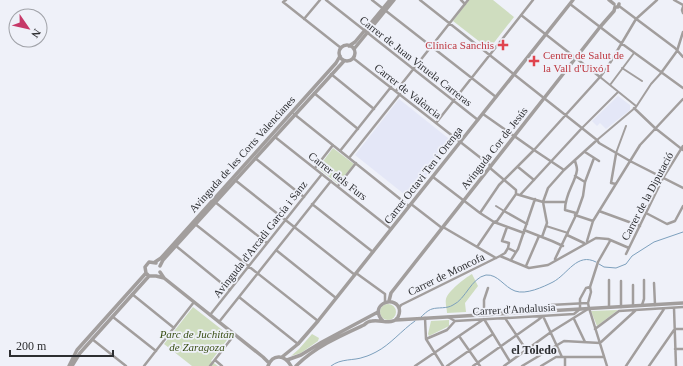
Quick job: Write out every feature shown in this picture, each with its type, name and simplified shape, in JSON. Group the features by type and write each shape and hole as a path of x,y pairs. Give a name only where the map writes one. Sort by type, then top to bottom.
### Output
{"street":[{"path":"304,19 320,0"},
{"name":"Carrer de Juan Viruela Carreras","path":"326,0 478,120"},
{"path":"372,0 496,97"},
{"path":"384,10 390,0"},
{"path":"341,48 349,46 355,42 394,0"},
{"path":"420,0 599,143 616,154 683,188"},
{"path":"460,0 465,4"},
{"path":"396,91 468,0"},
{"path":"436,123 533,0"},
{"path":"609,0 678,51 683,57"},
{"name":"Avinguda Cor de Jesús","path":"387,302 391,293 614,11 616,4 622,0"},
{"path":"480,213 499,185 534,150 600,77 607,68 636,19 657,0"},
{"path":"674,0 683,6 683,13"},
{"path":"285,1 304,19 341,48"},
{"path":"571,2 600,27 683,88"},
{"name":"Carrer Octavi Ten i Orenga","path":"282,357 298,344 318,321 571,2"},
{"path":"522,15 632,102 655,128 682,148"},
{"path":"341,48 340,56 344,60 349,61 353,58 355,54 354,49 366,31"},
{"path":"526,266 547,223 543,202 548,188 564,170 635,107 678,51 683,32"},
{"path":"349,46 354,49"},
{"path":"610,85 634,53"},
{"name":"Avinguda de les Corts Valencianes","path":"155,262 166,252 331,69 340,56"},
{"name":"Carrer de València","path":"353,58 490,167 516,190 516,194"},
{"name":"Avinguda de les Corts Valencianes","path":"160,266 175,246 344,60"},
{"path":"622,68 642,81"},
{"path":"331,74 374,109"},
{"path":"340,151 391,87"},
{"path":"520,195 582,128 618,92"},
{"path":"314,93 358,129"},
{"path":"349,158 400,94"},
{"path":"586,243 593,221 640,145 683,99"},
{"path":"294,114 410,205 442,228 498,257 512,260 529,268 548,265 596,238 608,239 629,248"},
{"path":"482,114 564,170"},
{"path":"616,184 611,183 616,154 626,126"},
{"name":"Carrer dels Furs","path":"275,136 391,229"},
{"path":"315,168 333,145"},
{"name":"Carrer de la Diputació","path":"626,254 663,178 682,148"},
{"path":"584,153 599,161"},
{"path":"255,158 304,197"},
{"path":"555,261 568,234 583,196 585,182 594,158"},
{"path":"575,161 577,170 565,202 565,210 593,221"},
{"path":"338,186 356,163"},
{"path":"518,167 534,180"},
{"name":"Avinguda d'Arcadi García i Sanz","path":"210,315 322,174"},
{"path":"575,176 585,182"},
{"path":"433,177 494,222 562,246"},
{"path":"235,180 355,274 385,294 387,302"},
{"name":"Avinguda d'Arcadi García i Sanz","path":"219,322 331,181"},
{"path":"477,247 516,194 543,202 565,202"},
{"path":"512,260 535,200"},
{"path":"215,202 267,243"},
{"path":"312,204 373,252"},
{"path":"496,206 527,224"},
{"path":"646,213 667,224 675,221 683,206"},
{"path":"599,211 640,226"},
{"path":"195,224 318,321"},
{"path":"546,226 568,234 586,243"},
{"path":"507,227 502,241 509,243 508,246 517,250"},
{"path":"607,366 588,303 591,292 590,287 598,262 610,241"},
{"path":"175,246 230,290"},
{"name":"Carrer de Moncofa","path":"400,307 498,257 504,253 508,246"},
{"path":"276,250 336,298"},
{"path":"147,275 145,267 149,262 155,262 160,266 160,272 164,278 263,357 268,365 277,357 282,357 287,360 291,366"},
{"path":"156,276 160,272"},
{"path":"147,275 164,278"},
{"path":"72,366 80,353 147,275"},
{"path":"68,366 77,350 147,275"},
{"path":"609,280 609,307"},
{"path":"642,305 644,299 644,280"},
{"path":"621,281 621,306"},
{"path":"654,284 655,304"},
{"path":"632,285 633,306"},
{"path":"580,309 580,299 586,288 590,287"},
{"path":"484,310 484,300 488,288"},
{"path":"385,294 391,293"},
{"path":"132,294 174,328"},
{"path":"239,297 298,344"},
{"path":"144,366 194,302"},
{"path":"296,366 304,358 324,344 372,321 390,322 396,320 400,307 396,304 387,302 380,306 378,312 383,321"},
{"name":"Carrer d'Andalusia","path":"550,311 550,306 588,303"},
{"name":"Carrer d'Andalusia","path":"455,321 574,309 683,303"},
{"name":"Carrer d'Andalusia","path":"566,304 567,310"},
{"path":"574,304 574,309"},
{"path":"595,329 619,311 683,307"},
{"path":"504,366 589,308"},
{"path":"626,366 664,308"},
{"path":"674,308 676,366"},
{"name":"Carrer d'Andalusia","path":"475,315 481,310 499,309 505,316"},
{"name":"Carrer d'Andalusia","path":"396,320 475,315 543,316 574,314 580,309"},
{"path":"522,366 564,341 600,343 636,310"},
{"path":"287,360 301,356 322,342 378,312"},
{"path":"399,313 410,319"},
{"path":"112,316 156,351"},
{"path":"426,339 447,330 455,321 455,316"},
{"path":"505,316 516,336 525,348"},
{"path":"473,366 543,316 564,357 565,366"},
{"path":"448,317 455,321"},
{"path":"425,318 426,339 443,366"},
{"path":"415,366 484,319 509,360"},
{"path":"574,319 585,342"},
{"path":"674,329 683,329"},
{"path":"649,366 674,329"},
{"path":"210,366 235,334"},
{"path":"448,366 493,334"},
{"path":"459,336 480,366"},
{"path":"92,339 126,366"},
{"path":"675,349 683,349"},
{"path":"263,357 272,360"},
{"path":"541,366 556,357 604,357"},
{"path":"215,360 222,366"}],"shaded area":[{"path":"618,96 630,105 630,110 606,129 600,123 597,126 592,121"},
{"path":"399,99 453,142 409,198 355,155"}],"green space":[{"path":"469,0 493,0 514,17 489,49 453,21"},
{"path":"333,148 354,164 338,184 318,168"},
{"path":"472,274 478,286 465,303 466,312 447,313 447,296 457,285"},
{"path":"385,304 391,304 396,309 394,318 391,320 385,320 380,315 380,309"},
{"name":"Parc de Juchitán de Zaragoza","path":"193,307 230,336 211,361 218,366 192,366 164,344"},
{"path":"618,310 597,326 591,311"},
{"path":"449,320 449,326 429,336 428,334 431,321"},
{"path":"312,334 319,338 318,341 301,353 291,356 299,349"}],"waterway":[{"path":"599,264 604,267 616,268 626,264 632,256 654,242 683,232"},
{"path":"420,318 434,308 448,307 458,302 476,280 486,275 490,275 498,279 515,291 524,292 534,290 553,282 578,262 583,260 596,262"},
{"path":"331,366 335,363 368,356 376,352 415,321"}],"place":[{"name":"Clínica Sanchis","path":"503,45"},
{"name":"Centre de Salut de la Vall d'Uixó I","path":"534,61"}],"district":[{"name":"el Toledo","path":"534,350"}]}
